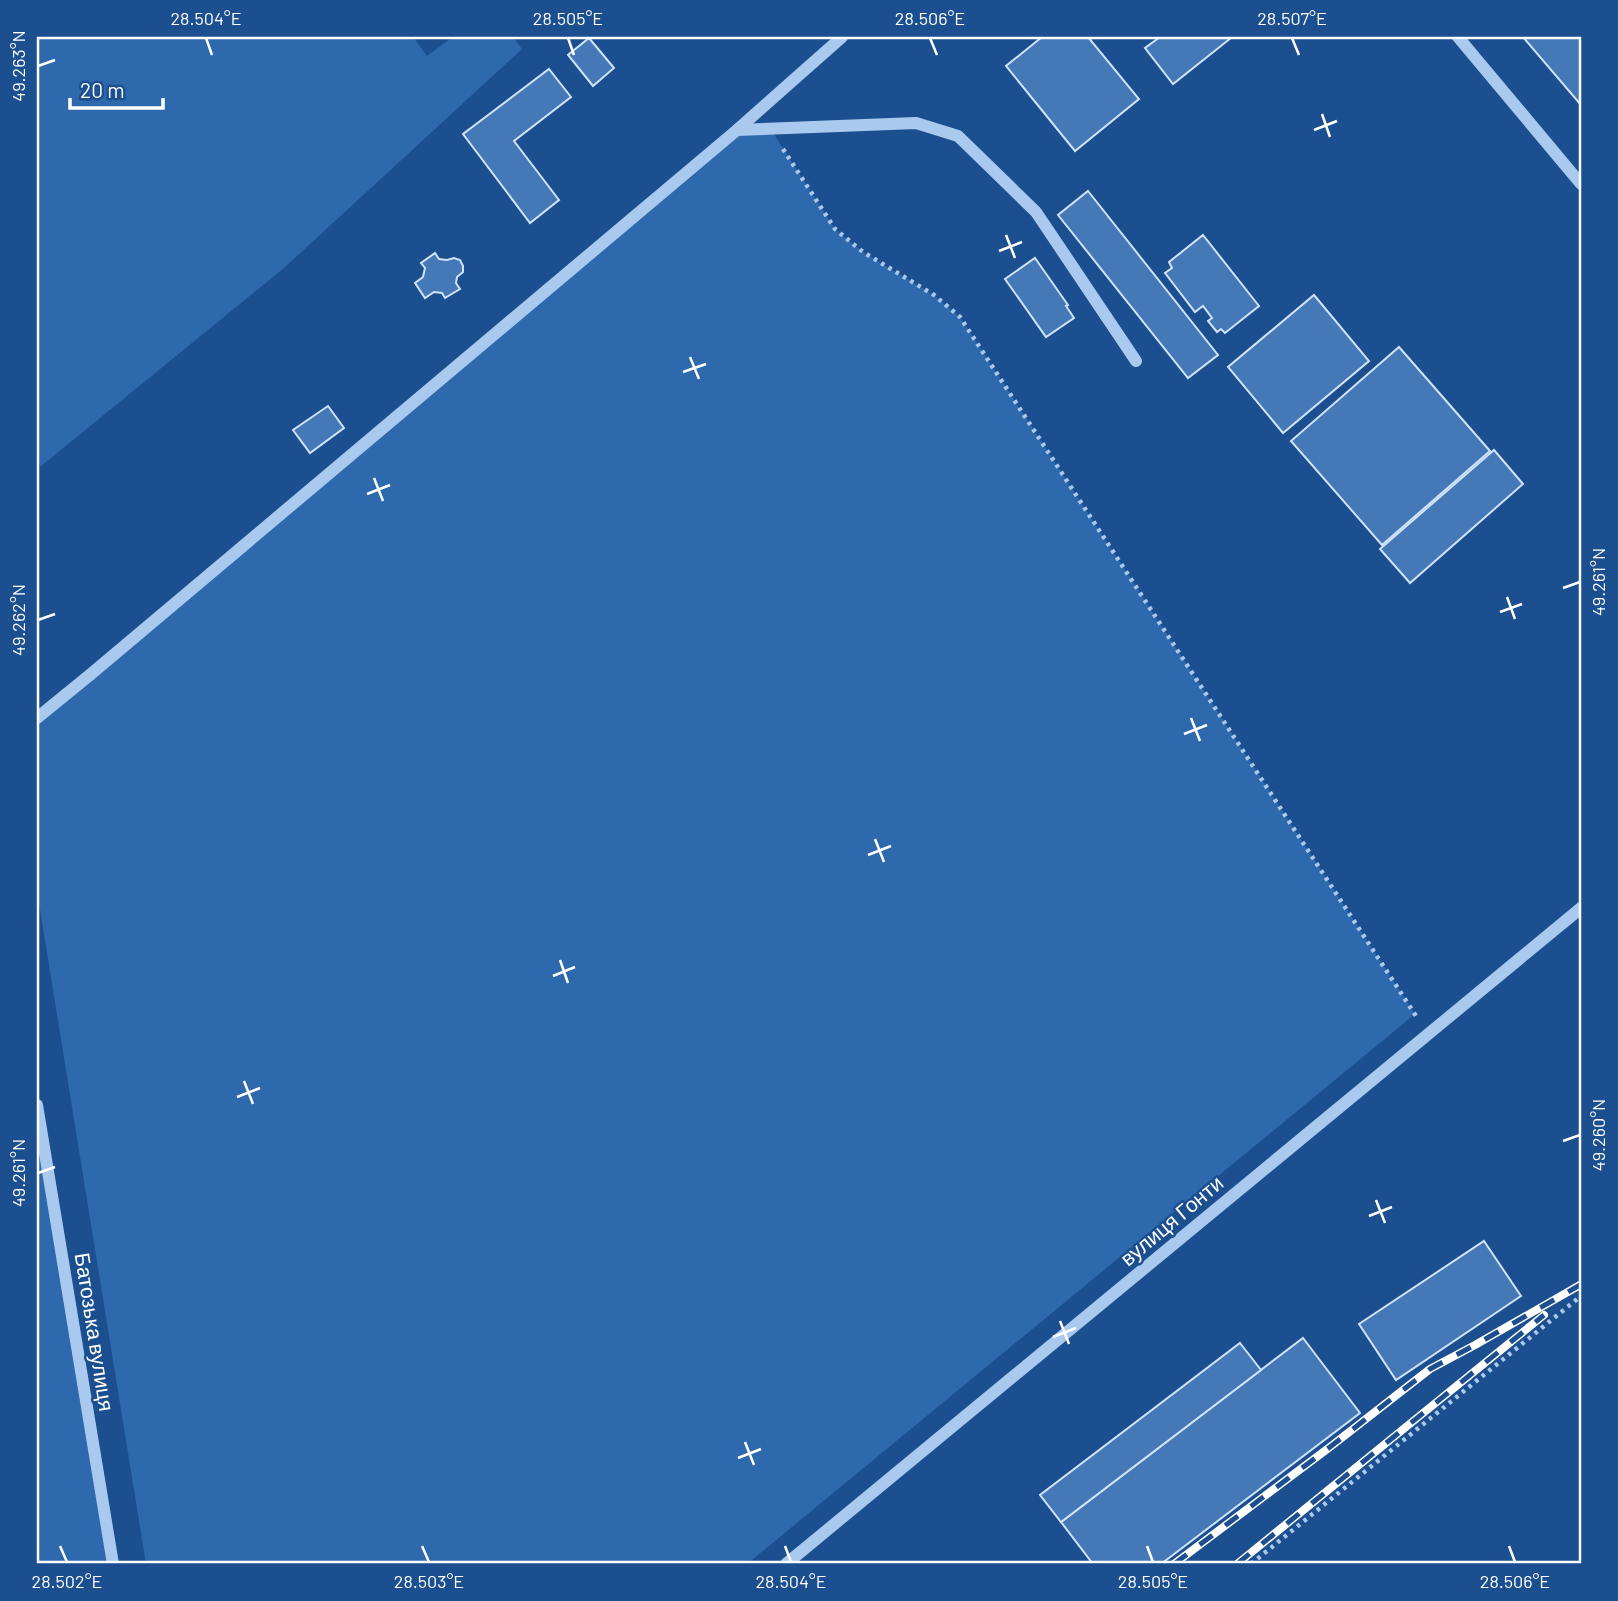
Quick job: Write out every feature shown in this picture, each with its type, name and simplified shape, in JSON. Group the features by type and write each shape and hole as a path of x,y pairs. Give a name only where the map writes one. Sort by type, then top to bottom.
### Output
{"street":[{"path":"37,718 737,130 842,37"},
{"path":"1458,37 1581,184"},
{"path":"737,130 916,123 958,136 1036,212 1136,361"},
{"name":"вулиця Гонти","path":"786,1564 1581,908"},
{"name":"Батозька вулиця","path":"37,1105 113,1564"}],"path":[{"path":"769,128 835,229 863,253 934,295 960,317 1428,1034"},
{"path":"1251,1564 1581,1296"}],"shaded area":[{"path":"37,37 413,37 427,56 453,37 513,37 522,49 284,268 40,467 37,449"},
{"path":"770,128 835,229 863,252 934,295 960,317 1415,1014 747,1564 146,1564 37,891 37,716 737,130"},
{"path":"37,1105 113,1564 37,1564"}],"building":[{"path":"1042,37 1088,37 1139,99 1075,151 1006,66"},
{"path":"1160,37 1231,38 1173,84 1145,48"},
{"path":"1523,37 1581,37 1581,105"},
{"path":"589,38 614,68 593,86 568,55"},
{"path":"549,69 571,97 514,141 559,200 530,223 463,134"},
{"path":"1088,191 1218,355 1188,378 1058,215"},
{"path":"1203,235 1259,306 1225,333 1221,329 1217,332 1208,321 1212,318 1203,306 1195,312 1165,273 1172,268 1169,262"},
{"path":"435,253 439,259 460,260 463,272 457,277 456,283 460,289 445,298 442,293 434,292 425,298 415,283 423,277 425,268 421,263"},
{"path":"1035,258 1074,318 1046,337 1005,279"},
{"path":"1314,295 1369,361 1283,433 1228,367"},
{"path":"1399,347 1490,451 1382,545 1291,441"},
{"path":"328,406 344,428 310,453 293,430"},
{"path":"1494,450 1523,484 1410,583 1380,549"},
{"path":"1484,1241 1521,1296 1396,1380 1359,1324"},
{"path":"1303,1338 1360,1413 1161,1564 1093,1564 1061,1522"},
{"path":"1240,1343 1261,1370 1061,1522 1040,1495"}],"railway":[{"path":"1174,1564 1430,1369 1580,1285"},
{"path":"1237,1564 1544,1315"}]}
